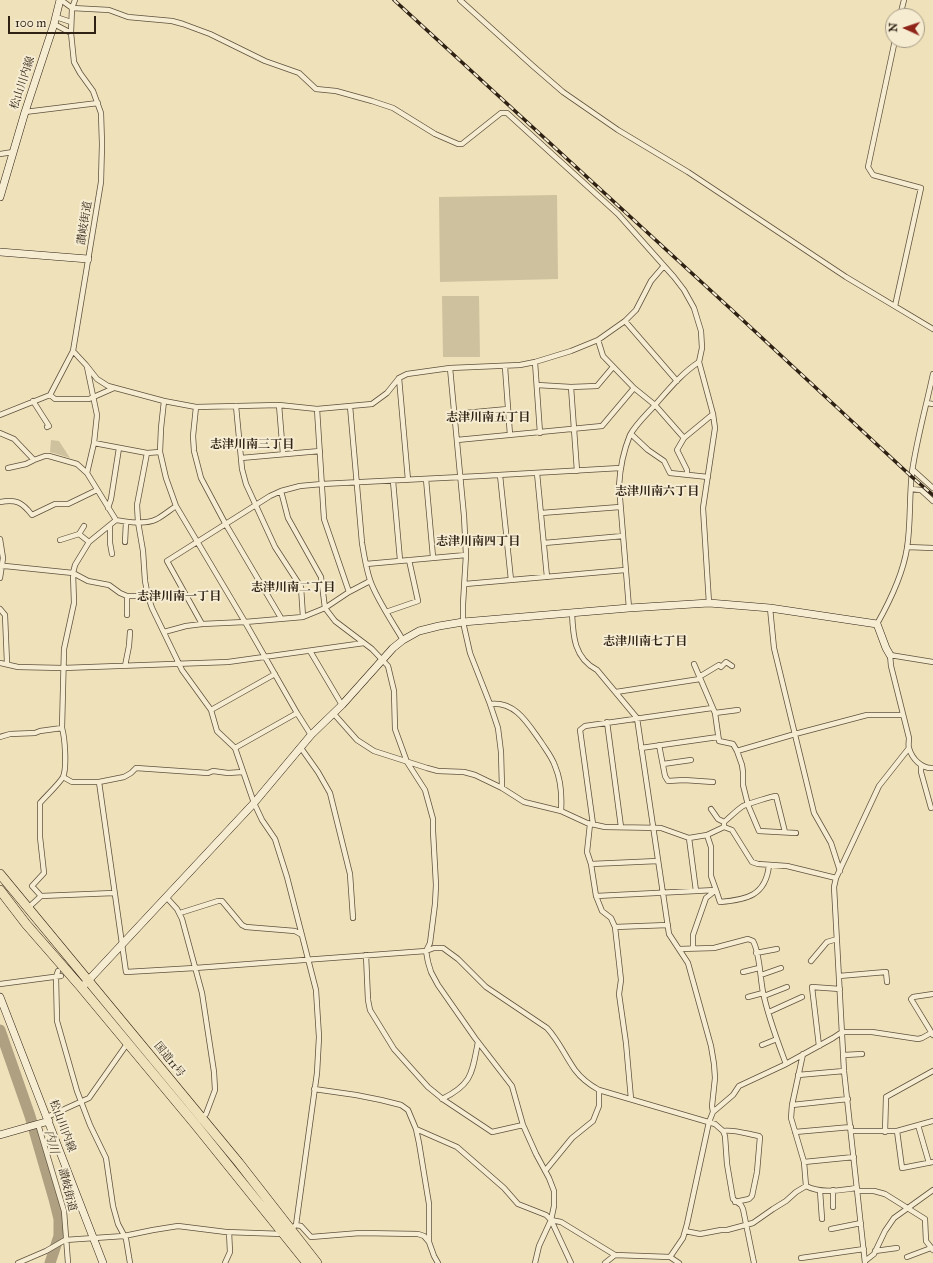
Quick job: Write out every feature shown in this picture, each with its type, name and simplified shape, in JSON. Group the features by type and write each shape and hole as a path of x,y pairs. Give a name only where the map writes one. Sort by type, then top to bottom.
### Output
{"highway":[{"name":"国道11号","path":"0,874 28,908 85,984 127,1044 198,1121"},
{"name":"国道11号","path":"0,890 26,924 85,984 317,1263"},
{"name":"国道11号","path":"290,1229 307,1263"}],"street":[{"path":"60,0 72,8 109,10 128,17 172,21 183,24 210,34 265,61 299,74 316,89 336,91 372,100 393,108 436,134 458,144 462,144 501,113 507,113 618,214 684,290 694,308 701,331 702,348 699,362 713,414 715,428 704,508 710,603"},
{"name":"松山川内線","path":"0,197 25,112 55,21 60,0"},
{"name":"讃岐街道","path":"50,395 73,351 100,182 102,122 98,103 74,62 71,22 72,8 75,0"},
{"path":"460,0 563,92 618,130 688,172 846,277 933,329"},
{"path":"55,21 71,22"},
{"path":"55,21 71,33"},
{"path":"893,48 868,167 874,175 921,188 895,306"},
{"path":"25,112 98,103"},
{"path":"0,154 13,152"},
{"path":"0,252 88,259"},
{"path":"73,351 97,380 114,388 164,401 196,407 278,405 317,409 372,404 387,393 399,378 407,374 450,368 505,366 535,362 571,351 598,340 625,321 636,310 651,281 663,267"},
{"path":"625,321 677,381"},
{"path":"598,340 603,356 634,388 655,405 684,438"},
{"path":"535,362 540,433"},
{"path":"629,608 619,486 620,468 624,452 631,434 642,419 691,367 699,362"},
{"path":"86,365 97,415 94,443 87,473"},
{"path":"505,366 510,435"},
{"path":"536,385 571,387 597,386 613,367"},
{"path":"450,368 466,555 463,622 470,653 498,728 502,788"},
{"path":"933,374 927,403 920,424 913,470 905,559 898,581 877,624 890,655 891,666 909,738 909,748 916,761 927,768 933,768"},
{"path":"399,378 408,480"},
{"path":"571,387 577,470"},
{"path":"0,415 50,395 56,399 89,399 114,388"},
{"path":"457,440 574,430 602,426 634,388"},
{"path":"164,401 160,428 160,452 166,478 176,506 311,735"},
{"path":"33,402 46,419 49,426 47,428"},
{"path":"927,403 933,404"},
{"path":"278,405 282,454"},
{"path":"236,406 242,469 246,484 275,546 301,587 303,617"},
{"path":"350,406 362,543 366,564 370,581 403,640"},
{"path":"196,407 193,436 194,451 200,478 281,618"},
{"path":"317,409 324,519 349,592"},
{"path":"454,414 508,409"},
{"path":"687,474 687,470 677,450 684,438 713,414"},
{"path":"0,433 14,439 34,460"},
{"path":"631,434 648,450 664,461 670,473 708,477"},
{"path":"94,443 147,452 160,452"},
{"path":"108,508 111,499 119,448"},
{"path":"241,458 320,451"},
{"path":"147,452 137,505 148,596 182,670 211,710 217,731 235,748 254,803 262,820 275,839 287,877 316,990 319,1037 317,1073 290,1229"},
{"path":"8,468 26,464 45,456 56,457 77,464 87,473 116,520 126,522 146,522 156,520 176,506"},
{"path":"202,624 167,561 225,523 281,491 300,486 322,484 620,468"},
{"path":"913,470 933,488"},
{"path":"537,473 547,577"},
{"path":"500,475 510,580"},
{"path":"426,479 433,557"},
{"path":"393,480 400,560"},
{"path":"911,489 920,490 933,501"},
{"path":"0,502 7,500 18,502 23,504 32,514 55,504 68,504 97,490"},
{"path":"281,491 288,518 321,577 325,608 335,621 382,659 388,666 392,677 395,729 407,762 426,790 433,819 433,847 436,886 430,943 426,951 431,972 442,991 478,1042 512,1086 523,1125 554,1191 554,1206 551,1220 539,1246 535,1263"},
{"path":"541,513 620,507"},
{"path":"41,896 32,886 44,873 40,837 40,803 63,777 66,750 62,728 63,668 66,635 74,603 75,565 89,542 116,520"},
{"path":"125,542 126,522"},
{"path":"60,540 79,534 84,526"},
{"path":"110,526 110,543 112,554"},
{"path":"79,534 89,542"},
{"path":"544,543 622,536"},
{"path":"0,539 3,552 0,578"},
{"path":"907,547 933,548"},
{"path":"366,564 466,555"},
{"path":"386,612 418,601 409,560"},
{"path":"1,567 74,573 88,581 110,585 120,593 127,596 148,596"},
{"path":"465,584 625,570"},
{"path":"164,632 186,626 202,624 303,617 325,608 349,592 370,581"},
{"path":"127,596 127,615"},
{"path":"85,984 167,898 254,803 311,735 334,714 382,659 403,640 420,631 463,622 629,608 710,603 770,608 877,624"},
{"path":"770,608 774,648 814,813 831,843 840,871"},
{"path":"0,609 5,615 7,663"},
{"path":"572,613 572,630 579,654 589,665 597,670 637,718 669,934 688,963 711,1046 715,1078 712,1106 713,1112"},
{"path":"125,666 130,632"},
{"path":"0,663 7,663 18,667 63,668 228,662 364,643"},
{"path":"310,651 342,705"},
{"path":"890,655 933,662"},
{"path":"616,692 700,678 718,665 721,666 726,662 732,666"},
{"path":"694,664 715,713 718,741 733,744 737,751 743,772 743,785 748,805 759,831 796,833"},
{"path":"211,710 275,674"},
{"path":"490,704 496,703 508,706 520,713 550,754 556,766 561,788 561,811"},
{"path":"631,1099 626,1043 619,994 620,968 614,927 611,918 602,912 596,896 591,864 587,852 591,824 580,730 585,726 607,722 712,708"},
{"path":"715,713 738,710"},
{"path":"235,748 297,713"},
{"path":"334,714 357,740 374,751 438,771 464,772 475,775 502,788 524,802 561,811 591,824 621,828 661,828 689,838 707,835 724,824 743,806 776,796 785,832"},
{"path":"737,751 867,715 903,715"},
{"path":"607,722 621,828"},
{"path":"0,737 10,734 35,733 62,728"},
{"path":"641,748 718,737"},
{"path":"660,745 665,776 668,781 684,780 713,782"},
{"path":"301,748 318,772 330,793 350,874 353,918"},
{"path":"865,1262 844,1070 834,887 836,878 879,786 909,748"},
{"path":"663,764 691,760"},
{"path":"921,765 921,772 931,808"},
{"path":"63,777 72,782 99,782 124,777 136,768 208,773 213,771 228,773 243,772"},
{"path":"99,782 126,972 426,951 434,948 443,948 458,959 486,987 547,1028 555,1036 575,1070 591,1085 599,1090 716,1124 723,1131 725,1136 726,1164 731,1192 735,1202 741,1205 743,1209 754,1263"},
{"path":"711,809 718,819 732,830 752,862 758,864 787,866 836,878"},
{"path":"707,835 711,847 711,876 720,902 747,898 753,895 766,879 769,865"},
{"path":"689,838 696,891"},
{"path":"591,864 658,861"},
{"path":"596,896 716,890"},
{"path":"693,948 693,935 706,898 716,890"},
{"path":"28,908 41,896 114,894"},
{"path":"167,898 180,913 202,993 214,1072 215,1090 206,1114 198,1121"},
{"path":"180,913 222,901 242,925 246,927 295,931 302,935"},
{"path":"614,927 668,925"},
{"path":"811,961 827,942 837,939"},
{"path":"679,949 714,948 750,940 754,943 764,994 786,1064"},
{"path":"756,953 777,949"},
{"path":"366,955 368,1000 370,1010 394,1049 405,1063 442,1099 492,1132 523,1125"},
{"path":"743,972 759,968"},
{"path":"761,975 781,968"},
{"path":"58,971 57,1021 77,1091 90,1125 106,1158 113,1206 118,1224 126,1239 130,1263"},
{"path":"839,976 886,972 887,982"},
{"path":"0,984 58,976"},
{"path":"748,997 787,987"},
{"path":"819,1046 812,987 840,989"},
{"path":"670,1257 683,1238 709,1122 713,1112 733,1095 739,1086 786,1064 842,1032 872,1032 918,1039 932,1034 911,1000 913,997 933,994"},
{"name":"松山川内線","path":"0,997 103,1263"},
{"path":"769,1012 802,997"},
{"path":"762,1045 777,1039"},
{"path":"442,1099 461,1089 467,1082 472,1074 478,1042"},
{"path":"0,1135 37,1124 89,1098 127,1044"},
{"path":"803,1054 792,1105 791,1118 804,1162 806,1186"},
{"path":"844,1055 862,1054"},
{"path":"798,1075 844,1070"},
{"path":"885,1132 886,1097 933,1071"},
{"path":"314,1090 356,1095 401,1105 408,1110 416,1129 428,1204 429,1242 438,1263"},
{"path":"545,1171 572,1138 593,1121 598,1106 599,1090"},
{"path":"792,1105 848,1099"},
{"path":"795,1132 851,1129 885,1132 897,1131 933,1121"},
{"name":"讃岐街道","path":"37,1124 64,1211 63,1241 68,1263"},
{"path":"897,1131 902,1168 931,1162 918,1125"},
{"path":"416,1129 457,1147 504,1188 518,1204 546,1215 551,1220 571,1263"},
{"path":"723,1131 729,1130 760,1137 757,1172 752,1196 749,1199 735,1202"},
{"path":"804,1162 854,1157"},
{"path":"685,1231 700,1234 727,1230 752,1223 806,1186"},
{"path":"806,1186 820,1191 858,1189 885,1194 925,1219 926,1241 932,1248 907,1257"},
{"path":"833,1190 833,1207"},
{"path":"865,1262 875,1251 885,1231 894,1218 933,1190"},
{"path":"820,1191 822,1219"},
{"path":"551,1220 561,1222 615,1255 670,1257 679,1263"},
{"path":"831,1229 861,1223"},
{"path":"18,1263 46,1251 63,1241 94,1237 124,1236 178,1226 229,1232 290,1229 301,1226 311,1237 360,1233 418,1234 424,1236 429,1242"},
{"path":"225,1263 230,1252 229,1232"},
{"path":"875,1251 897,1248"},
{"path":"801,1258 864,1249"},
{"path":"605,1263 615,1255"}],"shaded area":[{"path":"557,195 558,279 440,282 439,197"},
{"path":"442,296 479,296 480,357 443,357"},
{"path":"51,440 59,441 70,458 50,452"}],"waterway":[{"name":"内川","path":"0,1030 30,1116 59,1219 59,1236 50,1263"}],"railway":[{"path":"394,0 933,495"}],"district":[{"name":"志津川南五丁目","path":"488,418"},
{"name":"志津川南三丁目","path":"252,445"},
{"name":"志津川南六丁目","path":"657,492"},
{"name":"志津川南四丁目","path":"478,542"},
{"name":"志津川南二丁目","path":"293,588"},
{"name":"志津川南一丁目","path":"179,597"},
{"name":"志津川南七丁目","path":"645,642"}]}
